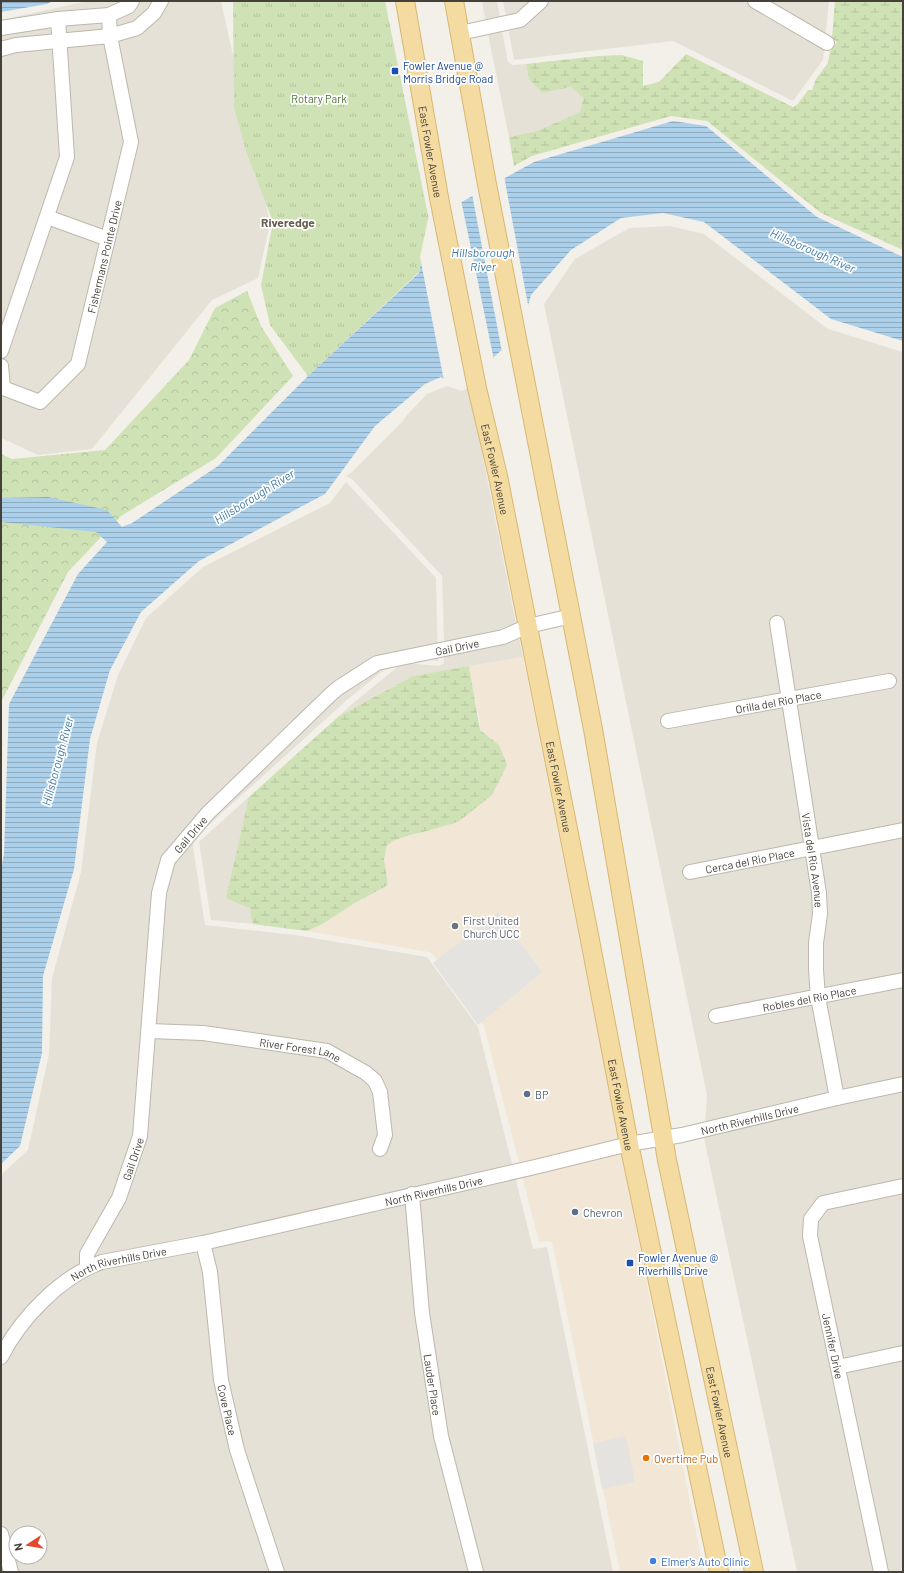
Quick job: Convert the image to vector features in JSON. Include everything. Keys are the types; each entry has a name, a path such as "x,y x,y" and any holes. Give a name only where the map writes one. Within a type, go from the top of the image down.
{"main road":[{"name":"East Fowler Avenue","path":"404,1 440,203 477,388 494,456 629,1144 719,1572"},
{"name":"East Fowler Avenue","path":"454,1 486,179 572,616 663,1137 754,1572"}],"street":[{"path":"1,28 58,19 109,15 129,6 132,1"},
{"path":"1,49 16,45 110,36 137,28 154,13 161,1"},
{"path":"460,33 520,20 541,1"},
{"path":"755,1 827,43"},
{"name":"Fishermans Pointe Drive","path":"1,366 3,388 40,402 78,364 131,142 110,36 109,15"},
{"path":"1,350 67,157 58,19"},
{"path":"47,217 108,239"},
{"name":"Gail Drive","path":"87,1268 87,1254 119,1198 140,1136 159,893 168,860 208,814 330,694 377,663 503,637 528,626 572,616"},
{"name":"Vista del Rio Avenue","path":"777,623 820,893 820,914 816,943 818,996 837,1098"},
{"name":"Orilla del Rio Place","path":"668,721 889,680"},
{"name":"Cerca del Rio Place","path":"690,872 903,830"},
{"name":"Robles del Rio Place","path":"716,1016 903,980"},
{"name":"River Forest Lane","path":"149,1031 203,1033 327,1050 366,1073 375,1081 380,1092 385,1135 380,1149"},
{"name":"North Riverhills Drive","path":"1,1358 9,1341 46,1297 87,1268 102,1262 203,1243 629,1144 663,1137 682,1135 903,1084"},
{"name":"Jennifer Drive","path":"881,1572 810,1236 811,1220 823,1203 903,1186"},
{"name":"Lauder Place","path":"412,1194 422,1313 441,1436 476,1572"},
{"name":"Cove Place","path":"203,1243 210,1272 221,1380 237,1450 277,1572"},
{"path":"838,1368 903,1353"},
{"path":"1,1534 12,1572"}],"shaded area":[{"path":"88,1 221,1 270,223 258,278 212,300 92,449 38,455 1,438 1,20"},
{"path":"482,1 497,1 500,17 485,20"},
{"path":"503,1 829,1 823,60 793,101 673,41 514,60"},
{"path":"502,31 508,62 512,65 526,64 529,79 542,93 571,87 583,97 580,112 537,131 509,137 488,34"},
{"path":"669,226 704,234 828,329 903,352 903,1572 797,1572 704,1138 707,1095 544,304 575,259 629,228"},
{"path":"447,386 462,391 469,387 516,624 501,630 444,642 442,576 352,479 346,476 351,473 403,421 427,394"},
{"path":"346,482 436,578 438,661 400,657 347,700 192,840 205,925 295,935 427,957 478,1027 533,1249 547,1247 613,1572 1,1572 1,1175 28,1150 49,1054 52,978 81,872 97,743 118,675 146,618 203,567 330,503"},
{"path":"519,637 523,657 413,676 339,716 249,797 250,912 253,924 211,920 199,842 352,704 400,665 407,663 439,666 444,663 444,656"},
{"path":"523,657 619,1139 519,1163 484,1026 433,954 429,952 307,931 321,925 355,903 388,885 384,859 387,845 395,840 410,835 458,822 499,745 480,730 480,722 469,666"},
{"path":"498,912 542,972 478,1025 433,963"},
{"path":"621,1152 704,1572 620,1572 553,1246 552,1242 539,1242 522,1176"},
{"path":"626,1436 635,1482 602,1489 593,1443"}],"green space":[{"name":"Rotary Park","path":"233,1 385,1 429,220 419,272 308,376 270,325 261,285 273,222 246,151 234,107"},
{"path":"835,1 903,1 903,250 821,213 707,121 671,116 532,156 514,166 509,137 537,131 580,112 583,98 571,87 542,93 529,79 526,64 598,56 622,55 643,61 643,86 659,82 686,54 793,107 797,105 808,90 812,90 816,79 828,63 830,51 837,42 832,38"},
{"path":"247,291 261,326 293,376 216,458 121,516 68,572 1,702 1,454 12,459 105,450 189,360 215,308"},
{"path":"469,666 480,730 499,745 507,765 492,795 458,822 410,835 395,840 387,845 384,859 388,885 355,903 321,925 307,931 253,924 250,912 251,909 226,898 249,797 339,716 413,676"}],"water":[{"path":"1,1 53,1 47,4 1,12"},
{"name":"Hillsborough River","path":"673,121 706,126 817,217 903,257 903,341 831,319 704,222 663,213 621,218 571,250 531,295 520,334 461,386 441,377 425,384 375,426 325,494 199,561 141,612 110,670 90,739 74,869 43,976 42,1053 20,1146 1,1164 1,870 4,854 9,704 78,574 107,542 96,532 1,522 1,498 48,497 107,510 122,527 132,523 218,466 308,376 419,273 429,220 534,162"}],"pier":[{"path":"504,176 529,310 522,336 502,352 472,194"},
{"path":"461,200 494,360 460,388 444,381 420,257 428,219"}],"place":[{"name":"Fowler Avenue @ Morris Bridge Road","path":"395,71"},
{"name":"First United Church UCC","path":"455,926"},
{"name":"BP","path":"527,1094"},
{"name":"Chevron","path":"575,1212"},
{"name":"Fowler Avenue @ Riverhills Drive","path":"630,1263"},
{"name":"Overtime Pub","path":"646,1458"},
{"name":"Elmer's Auto Clinic","path":"653,1561"}],"district":[{"name":"Riveredge","path":"288,222"}]}
